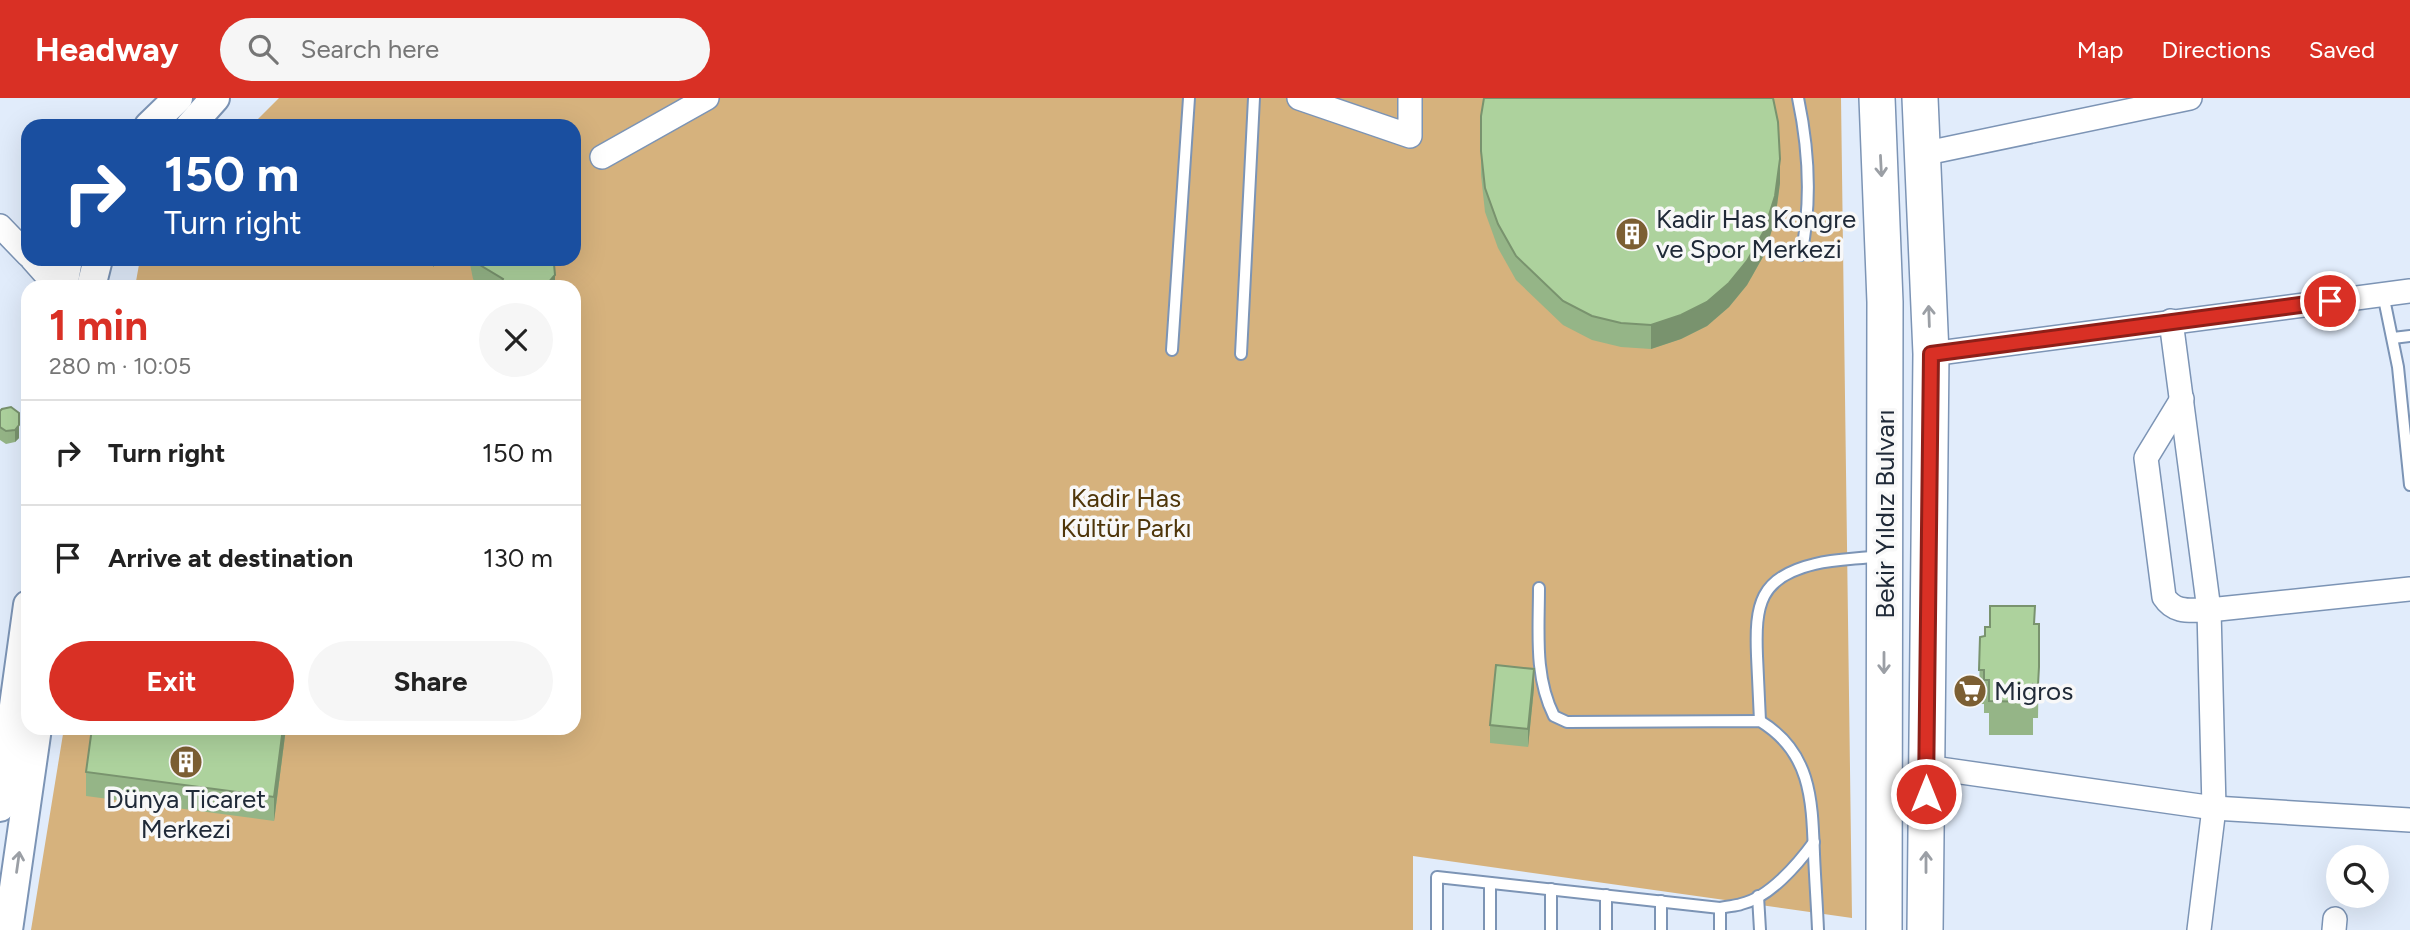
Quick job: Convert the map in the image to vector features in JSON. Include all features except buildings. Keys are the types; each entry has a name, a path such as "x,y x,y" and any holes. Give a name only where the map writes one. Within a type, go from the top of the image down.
{"main road":[{"name":"Bekir Yıldız Bulvarı","path":"1920,98 1931,354 1925,930"},
{"name":"Bekir Yıldız Bulvarı","path":"1874,104 1885,302 1884,930"}],"street":[{"path":"156,119 178,98"},
{"path":"196,119 215,98"},
{"path":"602,157 707,98"},
{"path":"1299,98 1409,136 1410,98"},
{"path":"1922,154 2190,98"},
{"path":"0,226 21,248"},
{"path":"38,266 52,280"},
{"path":"1931,354 2410,291"},
{"path":"2171,321 2208,610 2214,808 2199,930"},
{"path":"2182,399 2146,458 2164,597 2172,607 2208,610 2410,589"},
{"path":"0,807 21,656"},
{"path":"8,930 36,735"},
{"path":"1926,767 2214,808 2410,820"}],"lane":[{"path":"1172,350 1189,98"},
{"path":"1241,354 1254,98"},
{"path":"1798,98 1806,143 1809,191 1801,255"},
{"path":"2383,294 2402,400 2410,485"},
{"path":"2393,338 2410,336"},
{"path":"1760,721 1755,627 1760,604 1772,585 1789,573 1816,564 1885,556"},
{"path":"1539,588 1539,670 1544,697 1554,716 1567,722 1760,721 1782,737 1799,760 1809,790 1818,930"},
{"path":"1437,930 1437,877 1720,908 1740,905 1758,896 1789,873 1814,842"},
{"path":"1490,883 1490,930"},
{"path":"1551,889 1552,930"},
{"path":"1606,895 1606,930"},
{"path":"1758,896 1760,930"},
{"path":"1661,901 1661,930"},
{"path":"1720,908 1720,930"}],"green space":[{"name":"Kadir Has Kültür Parkı","path":"279,98 1841,98 1852,918 1413,856 1413,930 31,930 63,735 581,735 581,280 136,280 139,266 581,266 581,119 258,119"}],"place":[{"name":"Kadir Has Kongre ve Spor Merkezi","path":"1632,234"},
{"name":"Migros","path":"1970,691"},
{"name":"Dünya Ticaret Merkezi","path":"186,762"}],"route":[{"path":"1926,794 1931,354 2330,301"}]}
